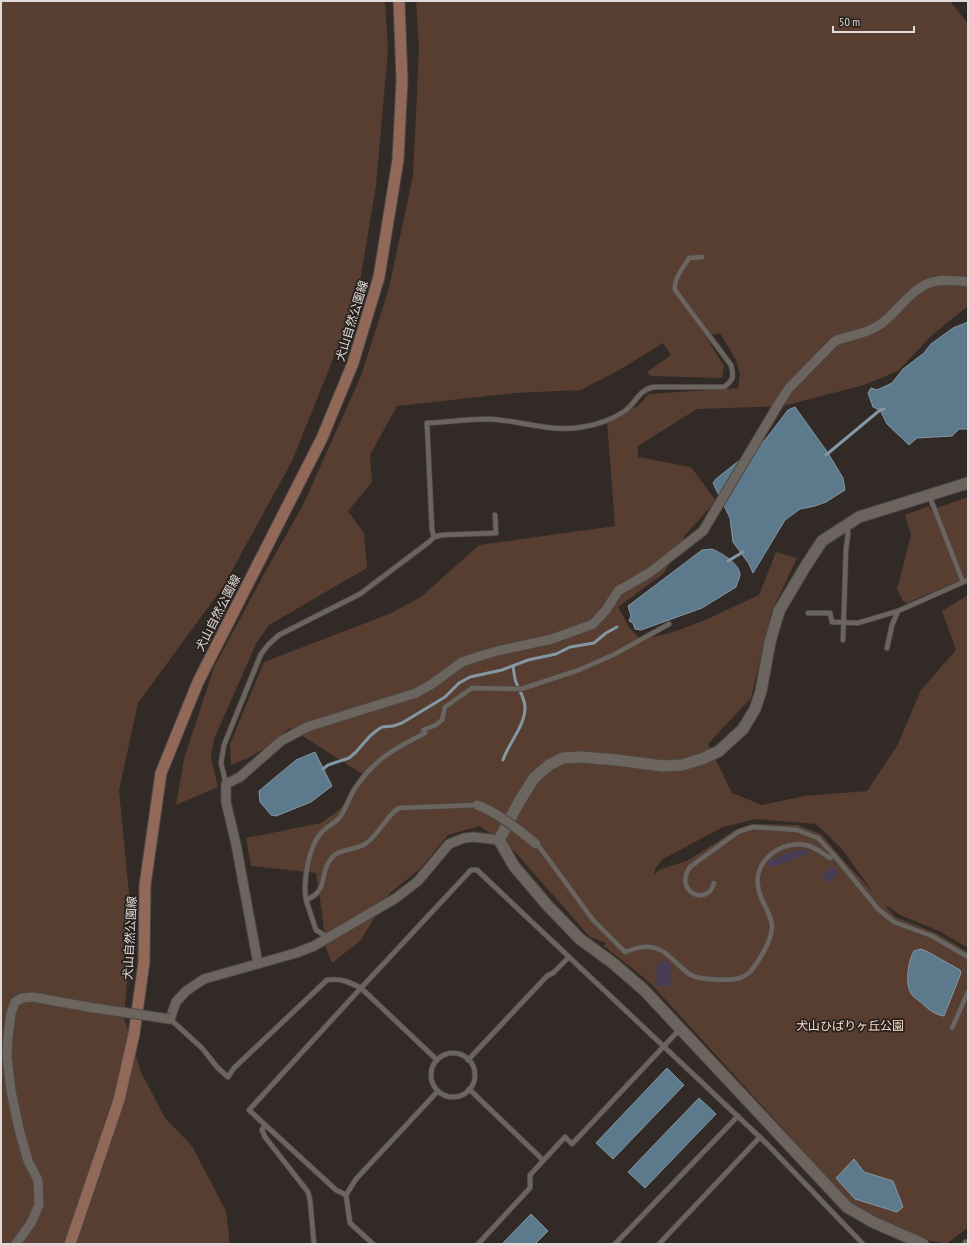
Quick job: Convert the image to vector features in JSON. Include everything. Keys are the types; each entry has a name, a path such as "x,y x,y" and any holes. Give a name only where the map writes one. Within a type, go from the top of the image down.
{"main road":[{"name":"犬山自然公園線","path":"70,1244 119,1100 134,1034 144,962 145,885 161,773 198,682 322,438 353,363 379,277 398,160 402,80 399,1"}],"street":[{"path":"258,964 236,844 226,802 226,784 240,777 281,741 307,726 416,693 432,684 462,662 497,651 552,639 593,624 606,610 618,591 649,573 703,531 781,400 790,388 835,341 877,327 887,320 920,286 928,283 950,280 968,282"},
{"path":"499,840 519,802 534,778 549,765 564,758 581,757 663,766 682,765 702,759 719,751 743,729 755,709 761,691 770,642 780,611 805,567 822,542 846,524 868,514 968,483"},
{"path":"476,805 486,808 525,834 536,844"},
{"path":"16,1244 31,1223 39,1205 38,1180 28,1160 21,1135 11,1091 7,1056 11,1013 16,1002 22,998 33,997 170,1019 176,1002 186,991 204,979 296,954 327,939 396,898 418,881 449,844 464,838 474,837 499,840"},
{"path":"499,840 514,866 548,906 580,939 614,964 644,990 847,1207 873,1222 923,1244"}],"lane":[{"path":"434,537 432,530 427,423 488,419 553,429 581,428 613,418 625,411 637,400 641,392 647,388 724,387 731,382 734,374 731,365 675,290 674,286 675,281 689,258 702,257"},
{"path":"808,613 830,613 832,622 858,623 898,611 965,581 929,495"},
{"path":"226,784 221,763 224,745 262,654 269,644 279,635 360,594 434,537 442,535 496,533 495,515"},
{"path":"843,640 846,549 848,534 846,524"},
{"path":"887,648 892,625 898,611"},
{"path":"327,939 316,930 306,900 307,872 312,847 322,832 340,817 354,790 371,768 382,757 425,733 423,730 436,725 442,720 445,707 472,688 521,689 579,670 614,654 669,624"},
{"path":"306,900 318,892 322,887 327,865 330,859 349,848 362,846 370,840 393,812 399,808 476,805"},
{"path":"714,883 713,888 706,894 698,895 690,892 686,884 685,876 690,867 738,832 753,827 797,830 818,838 834,855 878,909 894,922 932,936 968,957"},
{"path":"536,844 594,920 626,952 646,946 657,948 693,976 729,980 744,977 768,944 772,926 757,884 761,868 769,856 778,849 789,844 798,844 815,848 830,858 834,855"},
{"path":"346,1195 336,1190 249,1110 471,870 477,870 760,1137 863,1244"},
{"path":"468,1060 547,976 553,973 569,957"},
{"path":"170,1019 202,1048 217,1067 228,1077 234,1068 327,980 338,979 347,981 361,988 437,1060"},
{"path":"952,1028 968,992"},
{"path":"478,1244 530,1188 530,1175 543,1160 565,1137 572,1144 680,1029"},
{"path":"451,1053 458,1054 468,1060 473,1067 474,1073 474,1080 469,1089 462,1095 455,1097 448,1096 438,1091 432,1083 431,1077 431,1071 437,1060 444,1055 451,1053"},
{"path":"469,1089 543,1160"},
{"path":"372,1244 350,1223 346,1195 356,1179 438,1091"},
{"path":"615,1244 738,1116"},
{"path":"265,1125 262,1130 265,1137 308,1192 314,1244"},
{"path":"659,1244 760,1137"},
{"path":"362,1244 367,1239"}],"green space":[{"path":"1,1 385,1 388,50 376,186 357,300 292,461 223,587 138,703 119,790 132,924 124,1018 141,1072 165,1118 192,1146 226,1211 230,1244 1,1244"},
{"name":"犬山ひばりヶ丘公園","path":"416,1 950,1 968,24 968,306 932,335 898,371 864,385 783,406 697,409 638,446 638,457 691,467 716,501 686,534 664,573 618,607 629,627 639,638 653,637 668,633 700,622 759,595 776,552 797,558 771,613 751,698 708,744 732,793 762,805 804,796 867,791 897,746 921,690 956,650 942,611 968,595 968,948 939,931 900,915 884,904 895,917 936,933 968,952 968,1228 946,1244 931,1241 878,1218 848,1200 653,986 604,946 606,943 590,937 515,852 480,826 448,835 420,869 390,893 360,941 332,963 326,948 316,873 251,866 246,838 321,823 340,809 367,777 290,728 255,754 231,765 230,744 264,662 389,614 421,597 479,545 615,526 607,421 638,406 649,394 738,388 740,374 736,360 720,333 706,337 724,366 722,378 650,376 647,372 671,355 663,343 621,369 581,390 514,393 397,406 370,455 372,482 348,511 364,533 367,568 269,625 256,644 214,739 211,758 218,787 176,805 184,759 214,667 303,505 361,376 389,288 413,176 419,49","holes":["756,819 816,824 842,849 873,892 821,834 798,825 752,824 737,829 689,860 659,870 654,875 655,869 663,859 723,827"]},
{"path":"968,497 968,577 907,603 903,601 897,589 911,535 905,515 929,506 931,510"}],"water":[{"path":"968,322 968,429 959,429 952,436 917,438 909,445 887,424 880,410 873,407 868,393 871,388 877,390 892,383 903,369 924,353 931,344 953,328"},
{"path":"795,407 828,453 843,478 845,490 826,502 800,509 785,520 753,573 749,564 733,542 730,518 713,483 765,440 788,410"},
{"path":"712,549 724,555 733,562 739,570 740,577 736,587 702,608 641,630 635,629 633,623 629,621 631,616 628,606 702,550"},
{"path":"315,752 332,786 311,802 276,816 271,815 260,802 259,791 296,760"},
{"path":"921,949 960,970 961,973 944,1016 938,1015 930,1010 910,992 908,974 910,961 914,951"},
{"path":"667,1068 684,1085 613,1159 596,1143"},
{"path":"699,1098 716,1114 645,1188 628,1172"},
{"path":"854,1159 864,1172 893,1181 903,1207 897,1212 855,1199 836,1178"},
{"path":"531,1214 548,1231 535,1244 502,1244"}],"building":[{"path":"807,849 810,853 770,868 768,863 769,861 788,853"},
{"path":"833,866 839,874 827,883 821,875"},
{"path":"665,959 671,966 670,987 656,986 657,974 654,969"}],"waterway":[{"path":"826,455 880,410 884,409"},
{"path":"728,561 743,552"},
{"path":"323,769 328,765 349,758 376,731 382,727 402,723 445,697 459,683 470,677 502,670 528,660 556,654 570,647 594,643 606,633 617,627"},
{"path":"503,760 522,721 525,708 523,697 515,680 513,666"}]}
